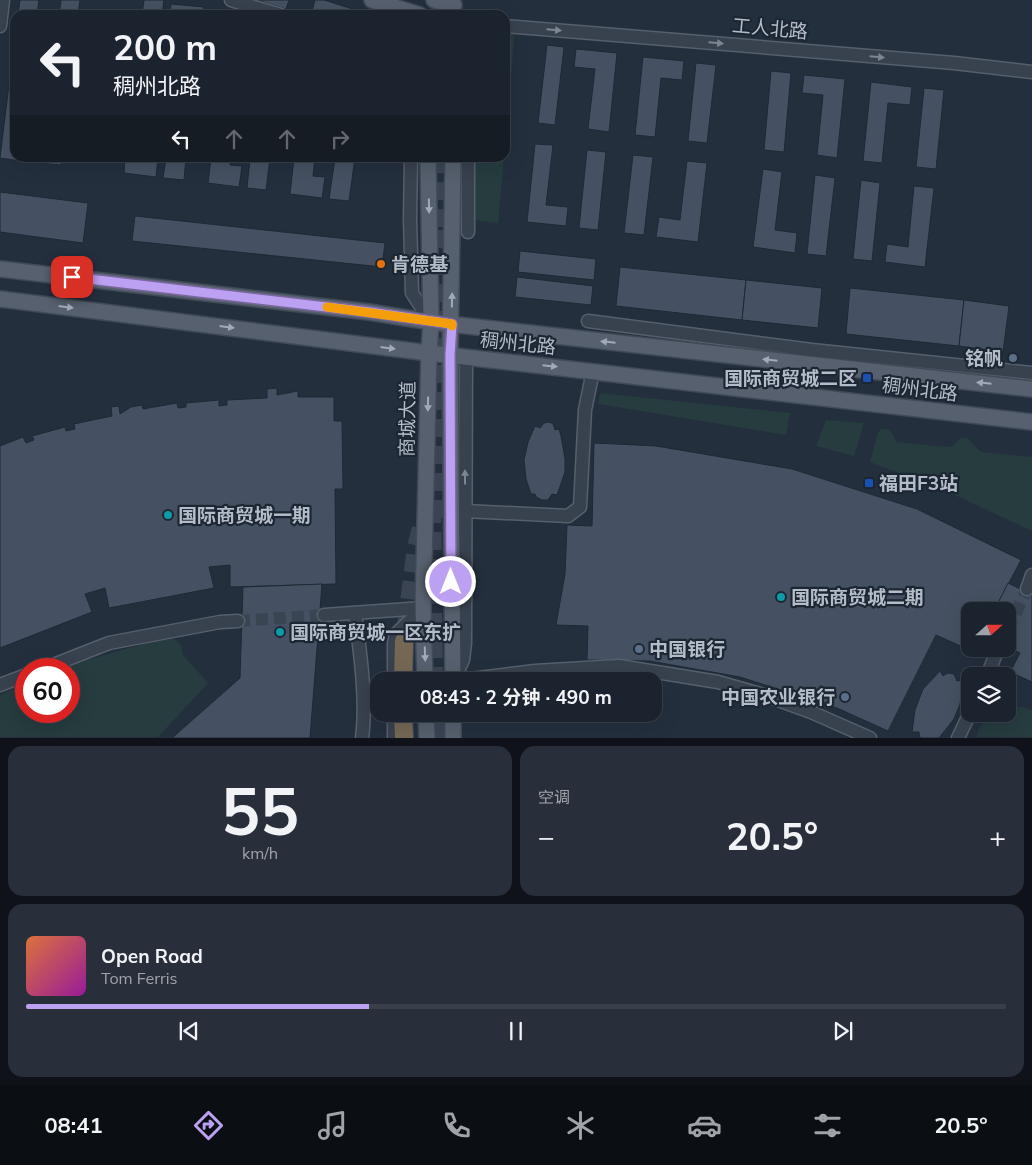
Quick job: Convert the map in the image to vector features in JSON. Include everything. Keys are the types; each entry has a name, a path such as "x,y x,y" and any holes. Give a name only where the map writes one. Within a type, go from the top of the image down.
{"highway":[{"path":"403,672 404,641"},
{"path":"404,722 404,738"}],"main road":[{"path":"372,0 404,10"},
{"path":"434,0 454,7"},
{"name":"商城大道","path":"425,672 423,608 431,322 428,162"},
{"path":"453,162 452,324 450,355 453,672"},
{"name":"稠州北路","path":"0,268 359,311 431,322 1032,389"},
{"name":"稠州北路","path":"0,299 429,353 1032,422"},
{"path":"426,722 427,738"},
{"path":"453,722 453,738"}],"street":[{"path":"0,26 3,0"},
{"path":"231,0 264,10"},
{"name":"工人北路","path":"510,26 954,63 1032,72"},
{"path":"411,162 412,294 431,322"},
{"path":"468,162 468,232"},
{"path":"588,321 812,350 1032,373"},
{"path":"457,672 463,660 465,643 466,357"},
{"path":"465,512 568,516 580,507 585,410 593,371"},
{"path":"1027,589 1032,575"},
{"path":"324,615 423,608"},
{"path":"394,672 396,634 423,608"},
{"path":"355,613 361,658 364,726 362,738"},
{"path":"71,658 109,643 238,620"},
{"path":"527,672 619,666 656,672"},
{"path":"662,673 718,682 767,696 811,712 870,738"},
{"path":"0,685 15,679"},
{"path":"394,722 394,738"},
{"path":"958,738 966,722"}],"green space":[{"path":"510,30 515,30 510,86"},
{"path":"471,162 504,162 498,223 479,221 473,218"},
{"path":"600,393 790,413 786,435 598,404"},
{"path":"826,420 864,423 854,456 816,446"},
{"path":"882,429 888,429 893,434 896,442 946,447 953,446 961,438 967,438 981,452 1032,457 1032,531 955,495 870,462 878,432"},
{"path":"161,639 174,639 181,645 183,655 208,683 158,737 0,737 0,695 15,688 15,723 80,723 80,663"},
{"path":"1016,706 1032,710 1032,737 976,737 979,728 985,722 1016,722"}],"building":[{"path":"20,0 39,0 38,10 19,10"},
{"path":"61,0 80,0 79,10 60,10"},
{"path":"144,0 164,0 163,10 143,10"},
{"path":"257,0 289,0 286,9"},
{"path":"315,0 324,0 356,10 312,10"},
{"path":"171,4 204,7 204,10 170,10"},
{"path":"547,45 564,47 555,125 538,123"},
{"path":"576,49 617,53 609,132 588,129 595,69 574,67"},
{"path":"643,57 684,61 682,80 661,78 655,137 635,135"},
{"path":"696,63 716,65 707,143 688,141"},
{"path":"771,71 791,73 784,152 764,150"},
{"path":"804,75 845,79 837,158 817,155 823,95 802,93"},
{"path":"871,82 912,87 910,105 888,103 882,163 863,161"},
{"path":"9,84 10,160 0,158"},
{"path":"924,88 944,90 936,169 916,167"},
{"path":"535,144 553,145 546,205 568,207 566,226 527,222"},
{"path":"587,150 606,152 598,230 579,228"},
{"path":"633,155 653,157 644,235 624,233"},
{"path":"687,161 707,163 698,242 656,237 659,217 680,220"},
{"path":"28,162 61,162 61,165"},
{"path":"125,162 158,162 156,177 124,173"},
{"path":"165,162 186,162 184,180 163,178"},
{"path":"211,162 230,162 230,165 242,166 239,187 208,183"},
{"path":"250,162 270,162 266,190 247,188"},
{"path":"294,162 315,162 313,176 325,177 322,198 290,194"},
{"path":"334,162 354,162 349,201 329,199"},
{"path":"763,169 782,172 775,230 797,233 795,253 753,247"},
{"path":"815,175 835,178 826,256 807,254"},
{"path":"861,180 880,183 872,261 853,259"},
{"path":"914,186 934,188 925,267 885,262 887,244 908,247"},
{"path":"0,192 88,203 83,243 0,232"},
{"path":"135,216 385,243 382,267 132,241"},
{"path":"520,251 596,259 594,280 518,272"},
{"path":"620,267 746,280 742,320 616,306"},
{"path":"517,277 593,286 591,305 515,297"},
{"path":"746,280 822,288 818,328 742,320"},
{"path":"850,288 964,300 959,346 846,334"},
{"path":"964,300 1009,306 1003,352 959,346"},
{"name":"国际商贸城一期","path":"277,388 277,395 298,391 298,397 334,397 334,421 342,421 343,489 335,489 336,584 230,587 230,565 209,567 214,588 109,608 105,588 85,594 92,612 0,648 0,446 23,437 26,443 34,440 32,436 65,427 66,431 75,429 74,424 112,416 111,407 119,406 120,414 131,407 142,405 143,409 177,403 178,408 186,407 186,403 219,400 219,406 227,405 227,400 267,398 267,389"},
{"path":"549,422 553,424 555,430 559,429 565,459 565,472 557,495 552,494 548,500 542,500 536,497 535,494 531,494 526,479 524,460 528,442 535,426 540,428 544,423"},
{"name":"国际商贸城二期","path":"594,443 656,446 792,469 917,509 1021,560 999,602 961,602 961,646 936,635 888,731 837,708 740,677 650,661 587,660 588,626 556,625 565,574 567,525 592,526"},
{"path":"1008,583 1032,595 1032,682 1016,675 1016,667 1013,667 1020,653 1016,651 1016,602 998,602"},
{"name":"国际商贸城一区东扩","path":"322,584 310,738 172,738 240,678 243,587"},
{"path":"940,671 943,676 948,673 954,674 957,681 961,680 960,704 954,719 939,738 920,738 919,732 912,732 915,710 923,689"}],"tunnel":[{"path":"440,10 441,0"},
{"path":"436,227 437,162"},
{"path":"440,518 442,214"},
{"path":"432,505 434,672"},
{"path":"406,626 416,547 423,521"},
{"path":"1016,613 1027,589"},
{"path":"238,621 324,615"},
{"path":"440,738 441,722"}],"slow traffic":[{"path":"327,307 452,324 452,326"}],"place":[{"name":"肯德基","path":"381,264"},
{"name":"铭帆","path":"1013,358"},
{"name":"国际商贸城二区","path":"867,378"},
{"name":"福田F3站","path":"869,483"},
{"name":"国际商贸城一期","path":"168,515"},
{"name":"国际商贸城二期","path":"781,597"},
{"name":"国际商贸城一区东扩","path":"280,632"},
{"name":"中国银行","path":"639,649"},
{"name":"中国农业银行","path":"845,697"}],"route":[{"path":"72,277 369,312 452,324 450,355 451,582"}]}
